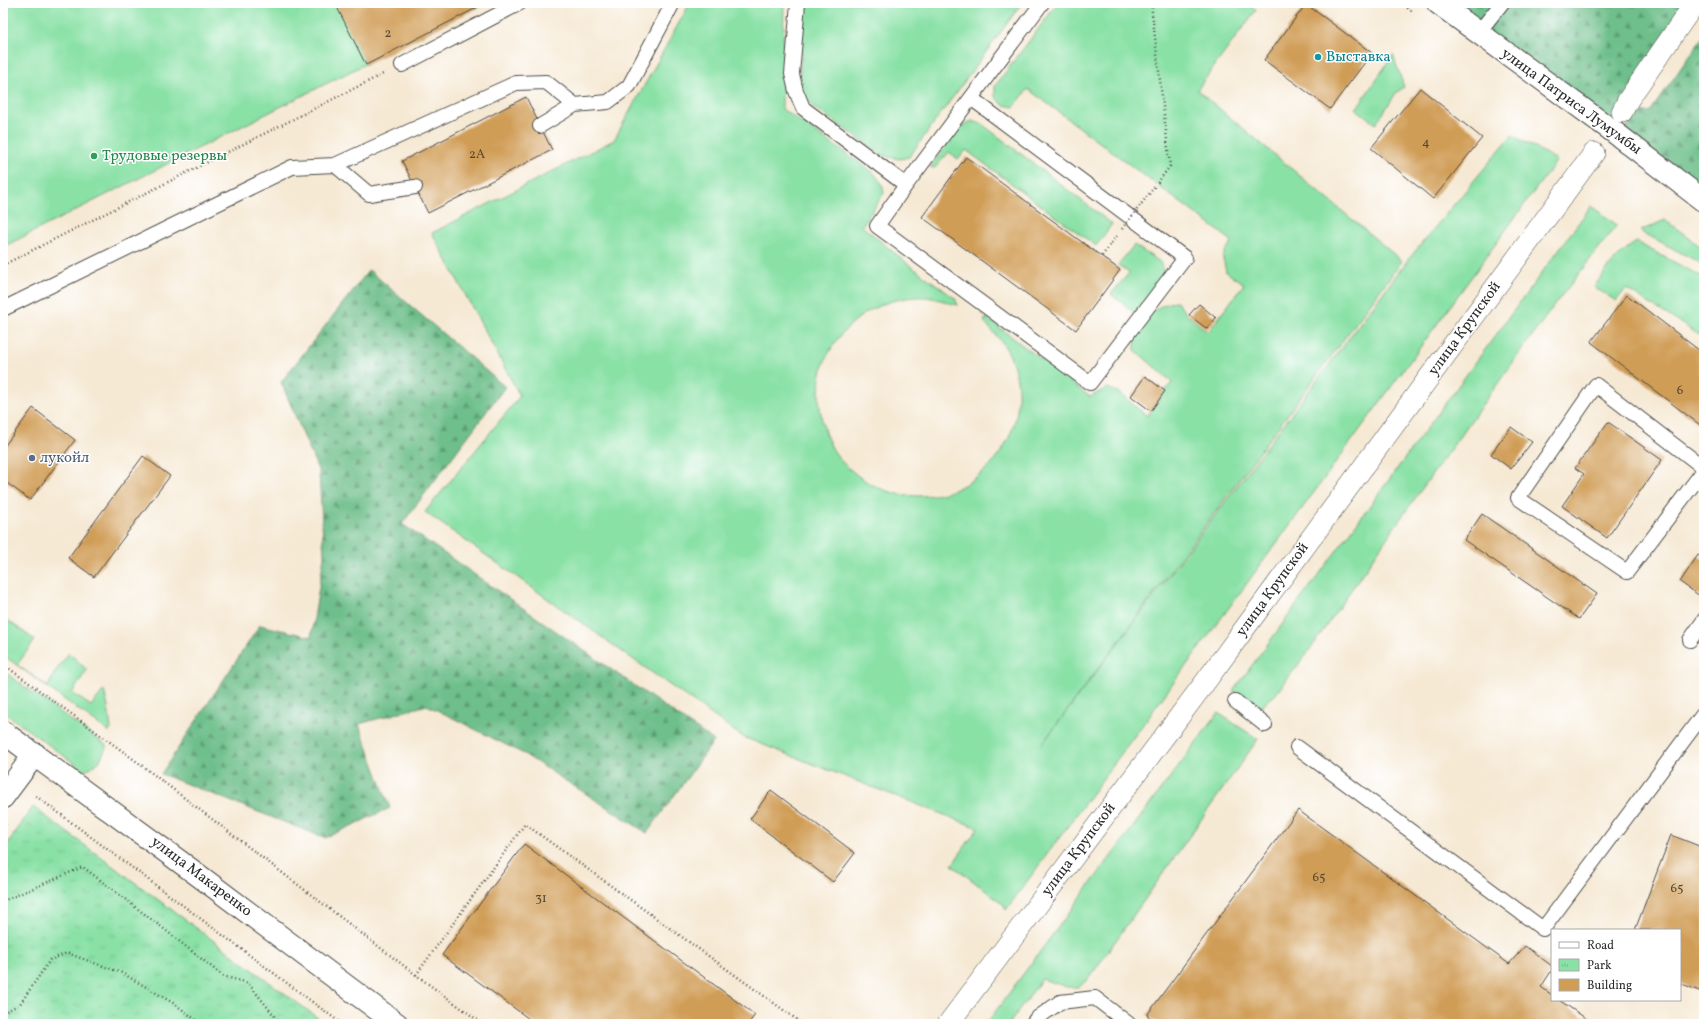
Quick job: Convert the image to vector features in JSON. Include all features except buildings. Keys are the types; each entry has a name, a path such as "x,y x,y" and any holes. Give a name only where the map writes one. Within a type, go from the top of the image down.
{"main road":[{"name":"улица Патриса Лумумбы","path":"1438,3 1610,129 1704,201"},
{"name":"улица Макаренко","path":"3,732 397,1024"},
{"path":"3,797 34,754"}],"street":[{"path":"1622,112 1628,100 1695,3"},
{"name":"улица Крупской","path":"948,1024 1206,681 1594,153"}],"lane":[{"path":"402,65 520,3"},
{"path":"540,126 575,105 608,102 629,86 673,3"},
{"path":"798,3 792,74 796,91 804,108 906,185"},
{"path":"971,98 1185,258 1090,384 877,226 906,185 971,98 1042,3"},
{"path":"1478,33 1502,3"},
{"path":"3,309 292,167 335,165 516,83 546,82 575,105"},
{"path":"335,165 369,194 415,187"},
{"path":"1596,385 1704,469 1627,572 1518,498 1596,385"},
{"path":"1690,640 1704,620"},
{"path":"1235,701 1265,725"},
{"path":"1297,747 1543,929 1704,713"},
{"path":"1032,1024 1036,1019 1060,1002 1095,998 1129,1024"}],"path":[{"path":"1102,256 1170,166 1151,3"},
{"path":"3,265 402,65"},
{"path":"3,664 136,761 416,975 483,1024"},
{"path":"30,791 342,1024"},
{"path":"416,975 525,824 803,1024"},
{"path":"3,901 83,867 222,976 248,983 281,1024"},
{"path":"3,1013 20,1004 50,960 66,953 122,973 175,1004 201,1024"}],"green space":[{"name":"Трудовые резервы","path":"3,3 486,3 3,247"},
{"path":"690,3 784,3 782,109 874,173 882,184 884,193 862,226 908,264 955,298 958,305 926,297 893,301 878,306 864,314 841,335 831,348 824,363 819,388 819,402 823,426 829,443 840,460 852,471 870,484 884,490 899,494 924,496 940,494 956,489 972,480 987,468 999,454 1008,439 1015,422 1018,404 1018,386 1014,368 1007,350 986,324 984,320 987,318 1090,397 1107,388 1118,392 1147,416 1172,382 1135,350 1137,333 1146,317 1153,311 1168,303 1177,302 1187,315 1208,332 1244,284 1226,272 1224,255 1232,241 1028,89 1014,107 1003,105 995,97 995,86 1058,3 1246,3 1256,10 1197,90 1402,261 1042,744 1407,261 1512,135 1557,160 1006,910 1002,903 952,865 978,828 743,737 425,512 520,396 432,233 614,140"},
{"path":"804,3 1022,3 909,157 900,159 884,156 813,107 801,89 800,71"},
{"path":"1438,3 1700,3 1610,129"},
{"path":"1704,35 1704,201 1621,137 1636,113 1650,112"},
{"path":"1393,55 1404,87 1396,93 1376,124 1356,109"},
{"path":"972,121 982,124 1112,224 1096,246 966,150 958,159 949,152 935,168 930,167 961,126"},
{"path":"1591,206 1617,225 1555,304 1398,522 1309,651 1274,696 1257,708 1233,691"},
{"path":"1665,220 1704,249 1704,265 1640,231"},
{"path":"1636,242 1704,278 1704,338 1626,289 1616,301 1594,287 1618,257"},
{"path":"1134,245 1160,262 1164,273 1158,286 1136,314 1111,294 1129,273 1118,265"},
{"path":"369,270 505,387 402,524 714,741 647,833 524,754 427,705 359,724 390,808 325,838 161,774 260,625 311,637 324,556 319,472 281,382"},
{"path":"3,617 35,640 17,665 48,687 55,672 69,653 87,670 72,693 91,706 104,690 111,729 109,732 3,655"},
{"path":"3,671 107,746 99,762 85,771 3,712"},
{"path":"1218,713 1258,739 1090,977 1079,987 1067,987 1042,979 1009,1024 986,1024"},
{"path":"33,807 326,1024 3,1024 3,850"}],"place":[{"name":"Выставка","path":"1318,57"},
{"name":"Трудовые резервы","path":"94,156"},
{"name":"лукойл","path":"32,458"}]}
